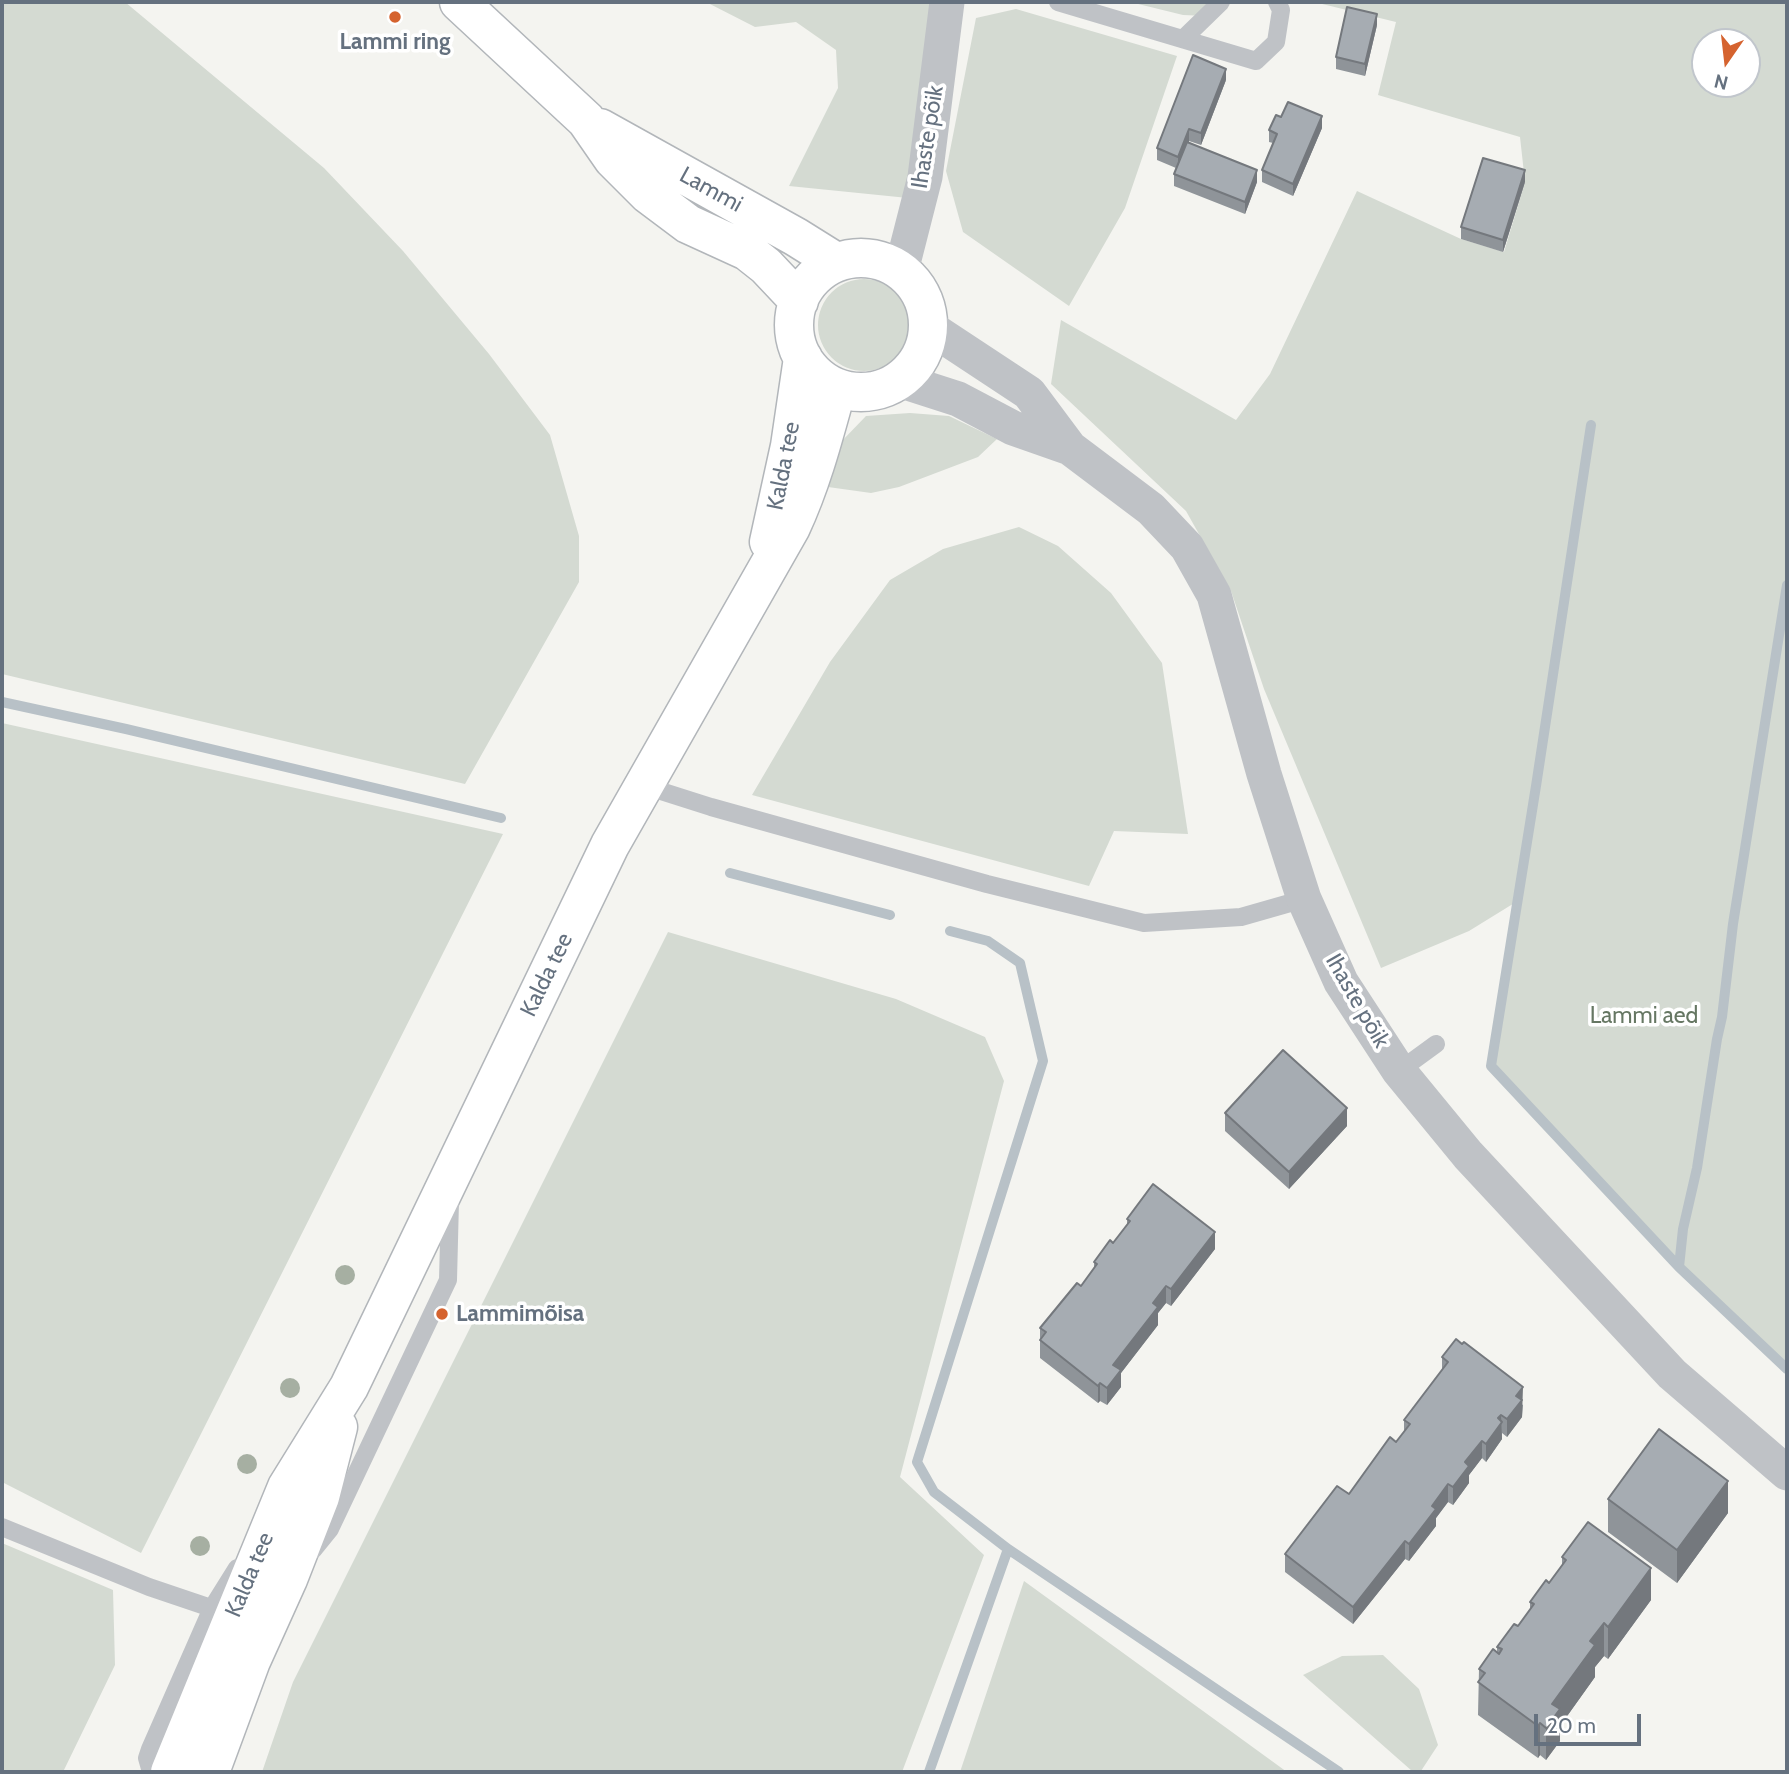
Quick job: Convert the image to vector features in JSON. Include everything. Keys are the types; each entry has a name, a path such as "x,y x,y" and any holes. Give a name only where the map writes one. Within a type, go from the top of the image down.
{"street":[{"name":"Lammi","path":"459,2 586,120 613,159 648,194 688,224 747,251 766,266 799,301"},
{"name":"Ihaste põik","path":"901,271 925,177 948,2"},
{"name":"Lammi","path":"586,120 836,262"},
{"path":"858,258 881,260 901,271 917,287 926,306 929,327 925,348 916,365 899,380 880,389 860,392 837,388 817,376 803,358 795,337 795,314 802,292 816,274 836,262 858,258"},
{"name":"Ihaste põik","path":"929,327 1029,393 1070,448 1151,509 1187,547 1214,595 1264,774 1304,899 1341,982 1399,1072 1468,1155 1672,1374 1787,1473"},
{"name":"Kalda tee","path":"763,573 790,446 803,358"},
{"name":"Ihaste põik","path":"899,380 958,399 1013,428 1070,448"},
{"name":"Kalda tee","path":"170,1772 237,1617 287,1487 349,1387 610,845 791,527 804,499 837,388"},
{"name":"Kalda tee","path":"237,1617 288,1579 320,1497 349,1387"},
{"name":"Kalda tee","path":"210,1772 251,1661 237,1617"}],"lane":[{"path":"1058,2 1256,61 1276,42 1281,10 1277,2"},
{"path":"1183,39 1221,2"},
{"path":"645,786 987,884 1144,923 1241,917 1304,899"},
{"path":"1399,1072 1436,1044"},
{"path":"288,1579 330,1529 448,1280 450,1175"},
{"path":"2,1527 149,1587 237,1617 147,1758 151,1772"}],"green space":[{"path":"2,2 125,2 324,168 403,251 489,354 550,435 579,536 579,582 465,784 2,674"},
{"path":"706,2 947,2 918,199 789,186 838,88 836,50 796,22 755,27"},
{"path":"1130,2 1221,2 1207,16 1183,15"},
{"name":"Lammi aed","path":"1314,2 1787,2 1787,1369 1679,1267 1491,1066 1516,902 1469,931 1381,968 1264,689 1231,591 1186,511 1051,384 1061,320 1236,420 1270,374 1357,191 1461,239 1504,252 1525,182 1520,137 1378,95 1396,22"},
{"path":"1016,9 1177,56 1125,208 1069,306 963,232 946,171 976,18"},
{"path":"864,279 882,283 896,293 906,307 910,325 906,343 896,357 882,367 864,371 846,367 832,357 822,343 818,325 822,307 832,293 846,283"},
{"path":"910,413 949,416 997,439 978,457 899,487 871,493 828,487 839,444 866,416"},
{"path":"1019,527 1058,546 1111,593 1162,663 1188,834 1114,831 1089,886 752,795 830,662 890,580 943,549"},
{"path":"2,723 503,834 141,1553 2,1482"},
{"path":"668,932 896,999 985,1037 1004,1081 900,1477 984,1555 902,1772 262,1772 293,1682"},
{"path":"2,1543 113,1590 115,1665 63,1772 2,1772"},
{"path":"1024,1581 1287,1772 960,1772"},
{"path":"1383,1655 1419,1689 1438,1745 1421,1771 1412,1771 1303,1675 1342,1656"}],"building":[{"path":"1347,7 1377,14 1365,64 1336,57"},
{"path":"1193,55 1226,69 1201,133 1189,129 1178,157 1157,148"},
{"path":"1288,102 1322,116 1293,184 1262,170 1277,134 1269,130 1276,115 1281,117"},
{"path":"1187,142 1257,170 1245,202 1174,174"},
{"path":"1483,158 1525,170 1503,240 1461,227"},
{"path":"1283,1050 1347,1108 1289,1172 1225,1113"},
{"path":"1153,1184 1215,1232 1171,1289 1166,1286 1153,1303 1158,1307 1113,1365 1121,1370 1107,1388 1100,1383 1098,1386 1040,1340 1046,1332 1040,1328 1077,1283 1081,1286 1097,1264 1094,1262 1110,1240 1113,1243 1130,1221 1127,1219"},
{"path":"1456,1339 1462,1344 1464,1342 1523,1387 1516,1396 1522,1400 1507,1419 1501,1415 1498,1418 1502,1422 1486,1444 1482,1441 1465,1462 1469,1466 1453,1487 1448,1484 1432,1506 1436,1509 1409,1544 1405,1541 1353,1607 1285,1554 1337,1486 1349,1494 1390,1437 1396,1442 1410,1424 1404,1420 1448,1362 1442,1357"},
{"path":"1659,1429 1728,1481 1677,1550 1608,1499"},
{"path":"1588,1522 1651,1568 1608,1627 1604,1623 1590,1641 1595,1645 1552,1704 1560,1709 1546,1728 1540,1723 1538,1726 1478,1682 1485,1673 1479,1669 1493,1649 1499,1654 1502,1649 1497,1647 1514,1624 1518,1626 1534,1604 1530,1602 1546,1580 1549,1583 1566,1560 1562,1557"}],"waterway":[{"path":"1591,425 1491,1066 1679,1267 1787,1369"},
{"path":"1679,1267 1683,1229 1697,1168 1722,1017 1733,924 1787,585"},
{"path":"2,702 501,818"},
{"path":"730,873 890,915"},
{"path":"929,1772 1008,1549 934,1492 917,1462 1043,1061 1020,963 988,941 950,931"},
{"path":"1008,1549 1339,1772"}],"place":[{"name":"Lammi ring","path":"395,17"},
{"name":"Lammimõisa","path":"442,1314"}]}
